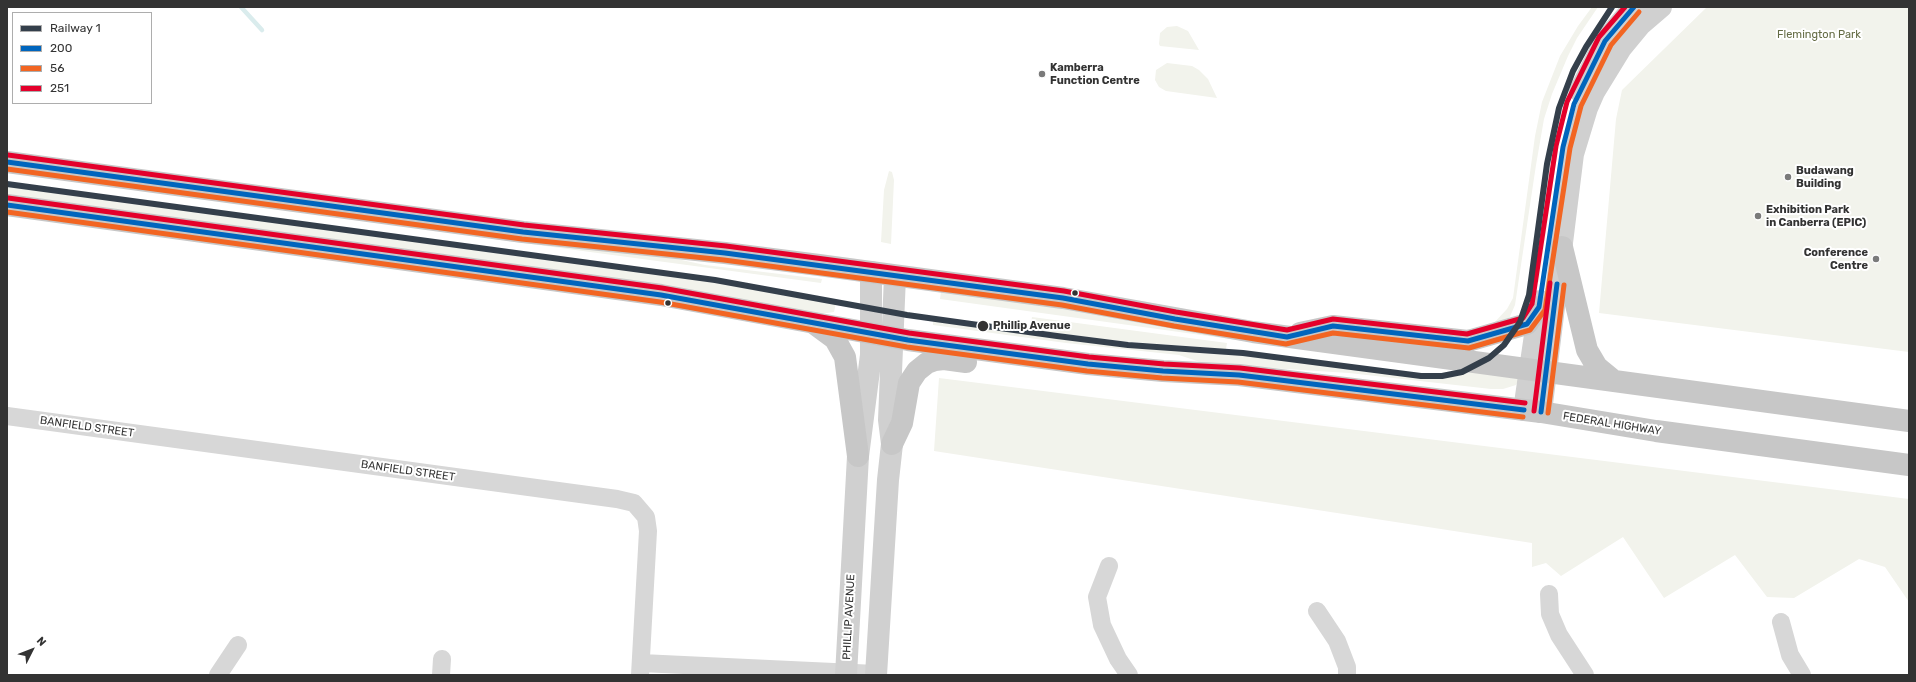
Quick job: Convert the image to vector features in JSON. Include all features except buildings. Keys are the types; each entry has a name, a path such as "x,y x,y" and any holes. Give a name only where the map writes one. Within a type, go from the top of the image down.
{"highway":[{"path":"7,162 523,232 725,253 1063,298 1175,319 1287,336 1538,369 1614,381 1909,421"},
{"name":"FEDERAL HIGHWAY","path":"7,205 661,295 814,324 871,332 892,338 1088,364 1239,375 1533,411 1656,430 1909,465"},
{"path":"1562,247 1587,350 1597,367 1614,381"},
{"path":"1287,336 1333,326 1468,341 1528,324 1539,307"},
{"path":"814,324 835,339 845,357 858,456"},
{"path":"892,444 902,423 905,397 911,378 920,368 931,361 949,359 1055,374 1074,371 1088,364"}],"main road":[{"path":"1538,369 1539,307 1563,147 1574,104 1605,41 1634,7"},
{"path":"1533,411 1538,369 1562,247 1573,154 1587,108 1594,92 1621,48 1640,25 1661,7"},
{"name":"PHILLIP AVENUE","path":"846,674 858,456 871,355 871,272"},
{"path":"876,674 888,480 892,444 889,420 895,276"}],"street":[{"name":"BANFIELD STREET","path":"7,416 609,498 634,503 646,517 648,531 640,669"},
{"path":"1109,566 1097,597 1102,625 1118,659 1129,675"},
{"path":"1549,594 1550,614 1559,635 1585,675"},
{"path":"1317,611 1338,641 1347,675"},
{"path":"1781,622 1790,656 1802,675"},
{"path":"218,675 238,645"},
{"path":"640,669 876,674"}],"green space":[{"path":"1592,7 1598,7 1577,38 1568,56 1552,94 1544,119 1515,305 1508,321 1492,325 1507,309 1513,298 1535,136 1542,102 1560,56 1578,26"},
{"name":"Exhibition Park in Canberra (EPIC)","path":"1707,7 1909,7 1909,352 1599,313 1616,119 1622,90"},
{"path":"1177,26 1188,31 1199,50 1160,46 1160,33 1167,27"},
{"path":"1167,63 1192,66 1199,70 1208,79 1217,98 1166,91 1159,87 1155,80 1156,70"},
{"path":"1571,84 1574,85 1566,107 1560,134 1539,282 1533,282 1552,148 1559,118"},
{"path":"889,171 892,172 894,180 891,244 881,242 884,190"},
{"path":"7,186 743,286 836,303 834,312 820,314 644,282 7,194"},
{"path":"486,238 649,253 705,265 822,279 821,283"},
{"path":"950,291 1411,364 940,299 941,292"},
{"path":"1032,317 1227,343 1226,349 1119,341 1057,333 1030,329"},
{"path":"933,321 1103,344 1254,356 1426,379 1452,377 1470,372 1521,376 1516,385 1503,389 1491,389 1349,373 1206,364 1179,355 1066,343 933,325"},
{"path":"939,378 1909,499 1909,602 1885,567 1859,559 1794,598 1767,597 1735,555 1664,598 1623,537 1561,576 1546,563 1532,567 1532,543 934,451"}],"waterway":[{"path":"241,7 262,30"}],"rail line":[{"name":"1","path":"7,184 715,280 907,315 1057,336 1128,345 1243,353 1421,376 1442,376 1462,372 1489,358 1504,345 1520,322 1529,295 1547,164 1559,108 1573,71 1586,47 1612,7"}],"transit line":[{"name":"251","path":"8,155 524,225 726,246 1064,291 1176,312 1287,330 1333,319 1467,334 1523,318 1532,304 1556,146 1567,102 1599,37 1625,7"},
{"name":"200","path":"7,162 523,232 725,253 1063,298 1175,319 1287,337 1333,326 1468,341 1527,324 1539,307 1563,147 1574,104 1605,41 1634,7"},
{"name":"56","path":"7,169 522,239 724,260 1062,305 1174,326 1286,344 1333,333 1469,348 1530,330 1545,310 1570,148 1581,106 1611,45 1639,12"},
{"name":"251","path":"8,198 662,288 909,333 1089,357 1164,364 1240,368 1525,403"},
{"name":"200","path":"7,205 661,295 908,340 1088,364 1163,371 1239,375 1524,410"},
{"name":"56","path":"7,212 660,302 907,347 1087,371 1162,378 1238,382 1523,417"},
{"name":"251","path":"1534,411 1550,283"},
{"name":"200","path":"1541,412 1557,284"},
{"name":"56","path":"1548,413 1564,285"}],"place":[{"name":"Kamberra Function Centre","path":"1042,74"},
{"name":"Budawang Building","path":"1788,177"},
{"name":"Exhibition Park in Canberra (EPIC)","path":"1758,216"},
{"name":"Conference Centre","path":"1876,259"},
{"name":"Phillip Avenue","path":"983,326"}],"park label":[{"name":"Flemington Park","path":"1819,35"}]}
